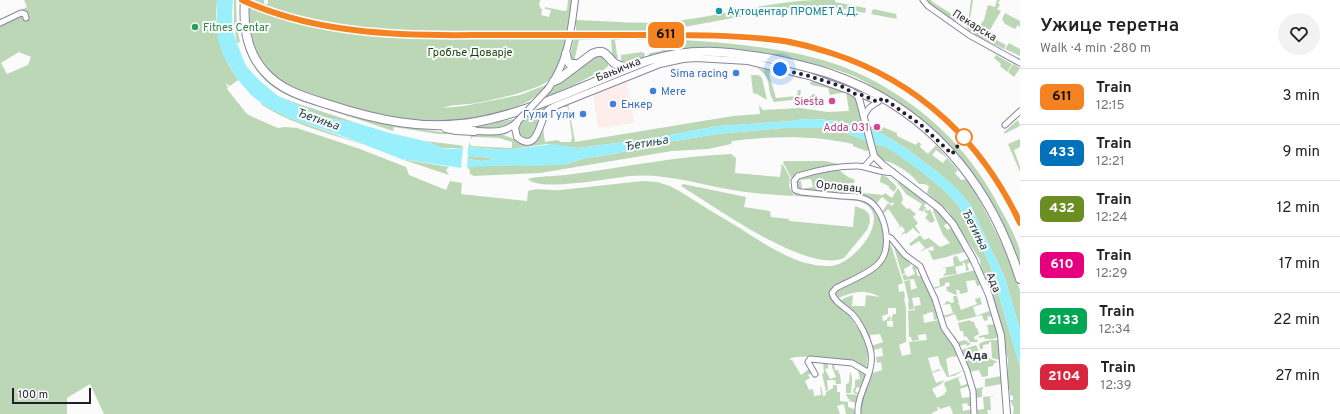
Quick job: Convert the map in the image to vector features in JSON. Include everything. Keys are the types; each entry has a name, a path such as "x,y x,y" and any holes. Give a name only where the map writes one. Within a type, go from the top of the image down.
{"main road":[{"path":"245,0 245,30 251,51 263,70 278,85 306,98 365,116 406,124 474,131"},
{"path":"435,126 464,124 511,114 554,99 629,68 665,56 691,51 711,51 788,62 821,71 850,82 921,125 952,154 971,177 996,217 1020,279"},
{"path":"554,81 597,52 604,53 616,64 629,68"},
{"path":"566,54 567,60 570,64 578,64"},
{"path":"604,78 610,67 610,58"}],"street":[{"path":"474,131 503,131 509,129 548,89 562,66 566,54 570,38 575,0"},
{"name":"Пекарска","path":"923,0 928,6 965,32 1020,63"},
{"path":"0,23 20,14 25,14 26,18"},
{"name":"Бањичка","path":"517,136 525,141 534,139 548,111 552,107 562,102 644,70 683,59 704,58 748,62 809,76 843,87 857,95 880,100"},
{"path":"857,95 864,116 873,154"},
{"path":"864,116 869,108 880,100"},
{"path":"1005,124 1020,110"},
{"path":"517,136 515,128 518,121"},
{"path":"503,131 517,136"},
{"name":"Орловац","path":"864,167 873,154"},
{"name":"Ада","path":"873,154 893,172 939,208 948,217 964,241 989,295 1001,335 1007,414"},
{"name":"Орловац","path":"858,414 860,400 869,373 871,355 868,343 856,319 834,298 832,293 836,288 871,269 882,259 885,250 886,236 884,220 876,207 868,200 801,192 795,190 794,181 798,176 843,166 864,167 888,173 893,172"},
{"path":"886,236 891,238 905,255 920,266 935,299 944,328 956,345 967,371 973,391 974,414"},
{"path":"815,374 808,362 809,360 852,363 869,373"}],"shaded area":[{"path":"627,80 634,123 598,128 593,93"}],"green space":[{"path":"24,0 217,0 216,22 220,42 227,61 238,80 230,86 225,83 228,87 227,89 247,114 278,128 297,128 360,149 406,167 409,175 446,190 450,181 462,183 461,194 527,201 528,191 532,190 560,190 643,181 657,182 670,186 681,192 793,259 805,263 830,266 840,263 850,257 860,248 868,237 873,226 874,216 869,207 858,201 795,196 791,189 794,192 861,200 872,207 879,217 883,230 884,243 882,255 872,266 836,285 830,295 831,299 847,312 862,335 868,352 866,370 859,365 813,357 795,357 789,359 792,360 801,375 810,368 812,373 808,375 810,378 805,381 809,390 813,389 814,396 821,395 820,387 823,396 826,395 826,392 833,388 833,385 837,385 837,392 840,392 840,401 848,402 848,407 854,409 855,414 846,414 844,404 837,406 840,414 104,414 90,384 67,398 67,414 0,414 0,20 27,7","holes":["19,52 31,57 28,65 7,74 1,63"]},
{"path":"234,0 236,0 237,28 240,42 237,43 234,25"},
{"path":"240,0 242,0 242,28 273,84 409,127 454,134 438,134 394,127 393,131 303,102 281,92 269,84 252,64 243,40 240,14"},
{"name":"Гробље Доварје","path":"248,0 264,0 264,4 268,4 268,0 540,0 539,5 542,10 541,15 549,17 551,10 545,9 545,7 564,11 567,10 568,0 572,0 569,29 564,51 553,77 539,86 517,94 484,102 443,108 464,106 520,95 548,84 543,90 531,100 509,110 471,119 429,121 408,120 367,112 300,91 282,83 269,72 258,55 249,26 247,5 255,8 257,4"},
{"path":"835,0 835,2 866,8 865,13 829,7 802,6 673,29 649,31 576,32 576,20 639,23 677,21 780,3"},
{"path":"927,0 931,0 949,12 955,18 956,22 933,7"},
{"path":"971,0 973,0 969,25 971,27 975,23 971,32 968,30 964,22 968,22"},
{"path":"997,0 1000,0 998,3 1000,5 997,9 1001,11 987,35 1006,45 1004,49 973,34 984,20 988,5 995,7"},
{"path":"873,9 896,14 897,19 871,14"},
{"path":"1005,13 1020,21 1020,27 1018,25 1015,29 1005,24 1002,19"},
{"path":"663,37 638,40 637,38 615,40 618,55 617,61 612,54 611,39 579,40 574,62 569,61 574,38"},
{"path":"671,40 734,44 802,55 841,66 887,88 929,118 948,136 981,175 1015,238 1020,251 1020,266 1013,247 995,209 972,172 959,155 929,126 872,86 858,78 809,62 737,51 713,48 691,48 673,50 648,56 650,53 662,51 661,41"},
{"path":"1009,43 1020,49 1020,56 1005,49"},
{"path":"642,52 645,54 642,58 621,62 621,55"},
{"path":"693,54 712,54 734,58 693,55 665,60 649,65 551,104 544,112 537,127 528,139 523,138 518,134 520,124 530,114 542,106 560,100 625,72 659,60"},
{"path":"600,55 608,61 608,66 605,69 572,86 545,97 563,78 585,62"},
{"path":"996,55 1012,64 1007,72 994,58"},
{"path":"757,60 817,73 845,83 872,97 830,80"},
{"path":"1013,64 1020,68 1014,77 1008,72"},
{"path":"757,68 801,78 771,72 769,74 776,98 797,96 798,90 801,90 800,96 792,100 774,102 771,97 766,76"},
{"path":"751,75 758,75 762,78 767,100 753,93"},
{"path":"810,82 835,87 846,92 830,95 828,88 811,85"},
{"path":"846,92 856,99 863,127 836,121 811,119 718,126 648,139 578,148 546,144 513,149 469,147 469,142 471,146 512,148 512,142 499,138 473,137 470,139 471,136 475,134 485,133 500,134 525,144 533,144 543,128 545,142 557,140 561,142 571,142 572,137 568,107 561,107 568,103 575,142 733,116 760,114 759,105 763,110 800,108 828,112 849,111"},
{"path":"815,94 816,107 804,104 804,102"},
{"path":"278,96 296,103 357,123 327,118"},
{"path":"262,103 287,117 365,145 298,123 272,111 261,104"},
{"path":"515,119 508,126 498,128 459,128"},
{"path":"1018,120 1020,126 1004,134 1004,132"},
{"path":"869,126 881,131 883,127 897,133 897,136 916,145 918,142 921,144 920,147 928,154 936,145 958,170 955,173 961,180 968,179 1003,246 987,208 999,231 1020,290 1020,330 1005,278 971,206 958,190 940,174 907,149 881,133 874,132","holes":["936,150 947,158 943,163 932,155"]},
{"path":"783,128 825,128 838,130 867,141 869,150 866,151 853,146 853,144 838,141 777,137 732,141 731,144 708,149 672,151 540,173 474,176 470,174 469,167 568,164 581,159 614,154 650,145 717,134"},
{"path":"1020,139 1020,147 1014,150 1020,167 1020,172 1008,144"},
{"path":"425,141 463,146 462,148 442,148"},
{"path":"874,144 886,147 893,151 921,171 946,192 958,205 976,236 990,265 1020,367 1020,414 1013,414 1014,408 1010,400 1013,400 1013,396 1010,395 1007,381 1008,360 987,283 981,269 980,260 948,211 927,193 929,186 919,184 903,169 881,159 876,153"},
{"path":"731,154 736,158 735,173 780,177 782,163 790,178 789,186 794,196 744,192 667,177 642,175 560,184 535,183 528,179 568,175 672,159"},
{"path":"468,157 495,159 481,161 469,159"},
{"path":"401,159 449,167 446,170 449,175"},
{"path":"825,161 843,165 797,174 791,178 783,162"},
{"path":"839,170 855,180 854,183 849,183 846,193 800,190 797,188 796,181 801,181 802,189 813,187 811,179 797,180 798,178 820,172"},
{"path":"881,175 887,177 897,187 894,192 889,188 889,186 880,182"},
{"path":"890,176 898,183 901,181 927,201 924,206 928,210 925,208 922,212 920,210 918,211 922,204 906,194"},
{"path":"683,184 746,197 744,207 770,211 771,217 789,219 789,221 853,227 855,206 865,210 869,214 870,222 867,230 844,258 828,260 808,256 785,248 761,236 681,186"},
{"path":"898,188 903,200 901,203 907,209 909,208 916,214 913,217 918,223 915,226 920,233 919,234 913,228 906,234 901,235 905,231 902,226 896,229 900,226 890,211 888,209 883,214 882,212 888,203 892,206 894,203 893,202 891,204 882,197 876,204 868,197 858,195 864,193 883,195 885,193 892,198"},
{"path":"934,207 948,222 944,226 948,230 952,227 966,251 933,260 928,249 931,251 934,250 933,246 919,252 925,248 919,241 911,246 909,244 920,235 924,240 929,238 940,247 950,243 943,235 933,211"},
{"path":"925,209 928,211 930,209 935,221 931,223 925,218 928,214 924,211"},
{"path":"893,244 911,265 904,269 905,273 902,275"},
{"path":"888,245 891,245 903,283 898,285 899,292 904,291 906,309 906,342 899,345 902,356 911,354 909,342 927,340 926,334 918,335 919,340 912,341 911,337 909,337 908,311 915,310 914,306 921,305 919,297 912,298 914,309 909,310 909,302 904,281 910,280 911,290 917,288 914,279 904,280 902,276 906,274 907,277 915,274 912,267 915,265 918,276 921,276 935,305 938,319 934,320 933,312 927,313 923,315 924,323 939,320 959,356 953,356 946,359 949,376 964,370 954,376 947,377 940,364 938,356 928,358 932,372 939,369 941,370 932,373 936,383 945,380 932,389 937,398 945,394 947,391 944,384 945,382 964,375 958,378 961,386 969,383 969,386 960,389 962,398 971,397 972,406 968,406 967,403 962,404 963,411 972,409 972,414 952,414 953,413 950,406 940,409 937,407 938,410 932,414 859,414 859,407 868,383 872,366 873,373 882,370 881,362 877,363 876,357 883,356 882,348 873,350 871,346 883,342 880,334 870,335 871,338 868,339 840,301 853,295 852,306 865,306 866,295 880,297 874,294 859,292 838,298 836,292 851,281 875,268 886,255","holes":["888,308 896,308 896,314 893,314 891,321 893,321 893,327 887,326 887,321 890,321 891,316 887,318 887,320 883,321 882,316 888,314"]},
{"path":"957,256 960,262 970,258 971,262 967,264 969,270 966,271 964,262 962,263 963,265 955,267 957,274 943,276 946,272 946,268 941,268 954,266 953,257"},
{"path":"976,270 981,285 977,286 975,280 966,281 968,292 960,294 959,290 956,290 956,295 947,291 946,287 950,286 949,282 935,289 934,287 940,286 939,279 941,278"},
{"path":"953,296 957,296 959,303 957,304 959,304 961,310 977,304 975,299 985,296 980,298 982,304 973,307 976,316 989,311 991,316 987,317 988,320 984,321 982,315 958,321 955,314 944,318 943,316 953,313 950,304 942,305 949,301 950,303 954,302"},
{"path":"970,320 974,322 977,328 979,334 974,337 978,342 970,342 966,336 964,337 963,331 960,331 958,323"},
{"path":"995,324 998,337 993,339 985,339 984,337 979,338 979,336 989,334 987,325"},
{"path":"953,335 958,342 965,340 971,344 967,346 966,344 959,346 952,336"},
{"path":"988,340 999,340 1000,360 992,358 991,342 983,345 983,349 980,349 979,344 983,342"},
{"path":"976,345 980,354 987,354 990,359 998,362 994,363 993,366 988,367 988,376 982,377 979,370 970,372 961,350"},
{"path":"823,362 828,362 829,368 825,369 830,379 836,377 832,363 834,363 835,370 838,370 840,374 841,384 836,384 835,380 827,380 828,390 826,391 822,374 824,373"},
{"path":"859,369 866,375 861,388 857,387 855,392 859,393 855,394 853,392 855,388 855,380 860,379"},
{"path":"850,372 852,379 851,393 846,393 846,384 849,383"},
{"path":"1001,376 1002,384 985,387 985,379"},
{"path":"983,387 982,397 975,398 975,389"},
{"path":"846,394 859,395 856,403 849,401 850,399 848,399"},
{"path":"996,396 990,397 991,410 987,410 988,414 976,414 976,410 984,409 983,397"}],"water":[{"name":"Ђетиња","path":"217,0 233,0 233,32 243,59 247,67 259,80 278,96 327,118 357,123 390,133 425,141 442,148 450,149 469,147 513,149 553,144 578,148 648,139 718,126 811,119 836,121 863,127 869,126 874,132 881,133 907,149 940,174 958,190 971,206 1005,278 1020,330 1020,367 990,265 976,236 958,205 946,192 921,171 886,147 838,130 825,128 783,128 717,134 650,145 614,154 581,159 561,165 560,163 560,165 469,167 468,169 401,159 345,137 287,117 265,106 251,95 238,80 223,55 218,40","holes":["468,157 495,159 481,161 469,159"]}],"pier":[{"path":"463,146 468,146 467,169 461,169"}],"railway":[{"path":"242,0 256,6"},
{"path":"578,35 738,36 777,40 817,48 854,61 890,78 922,100 952,126 978,155 1001,187 1020,223"}],"train":[{"name":"611","path":"242,0 289,17 373,33 416,35 740,36 777,40 814,47 854,61 890,78 926,102 939,113 982,158 1006,195 1020,223"}],"place":[{"name":"Аутоцентар ПРОМЕТ А.Д.","path":"719,11"},
{"name":"Fitnes Centar","path":"195,27"},
{"name":"Sima racing","path":"736,73"},
{"name":"Mere","path":"653,91"},
{"name":"Siesta","path":"832,101"},
{"name":"Енкер","path":"613,104"},
{"name":"Гули Гули","path":"583,114"},
{"name":"Adda 031","path":"877,127"}],"district":[{"name":"Ада","path":"976,355"}],"route":[{"path":"780,69 809,76 843,87 857,95 862,95 878,102 883,98 921,125 952,154 964,137"}]}
